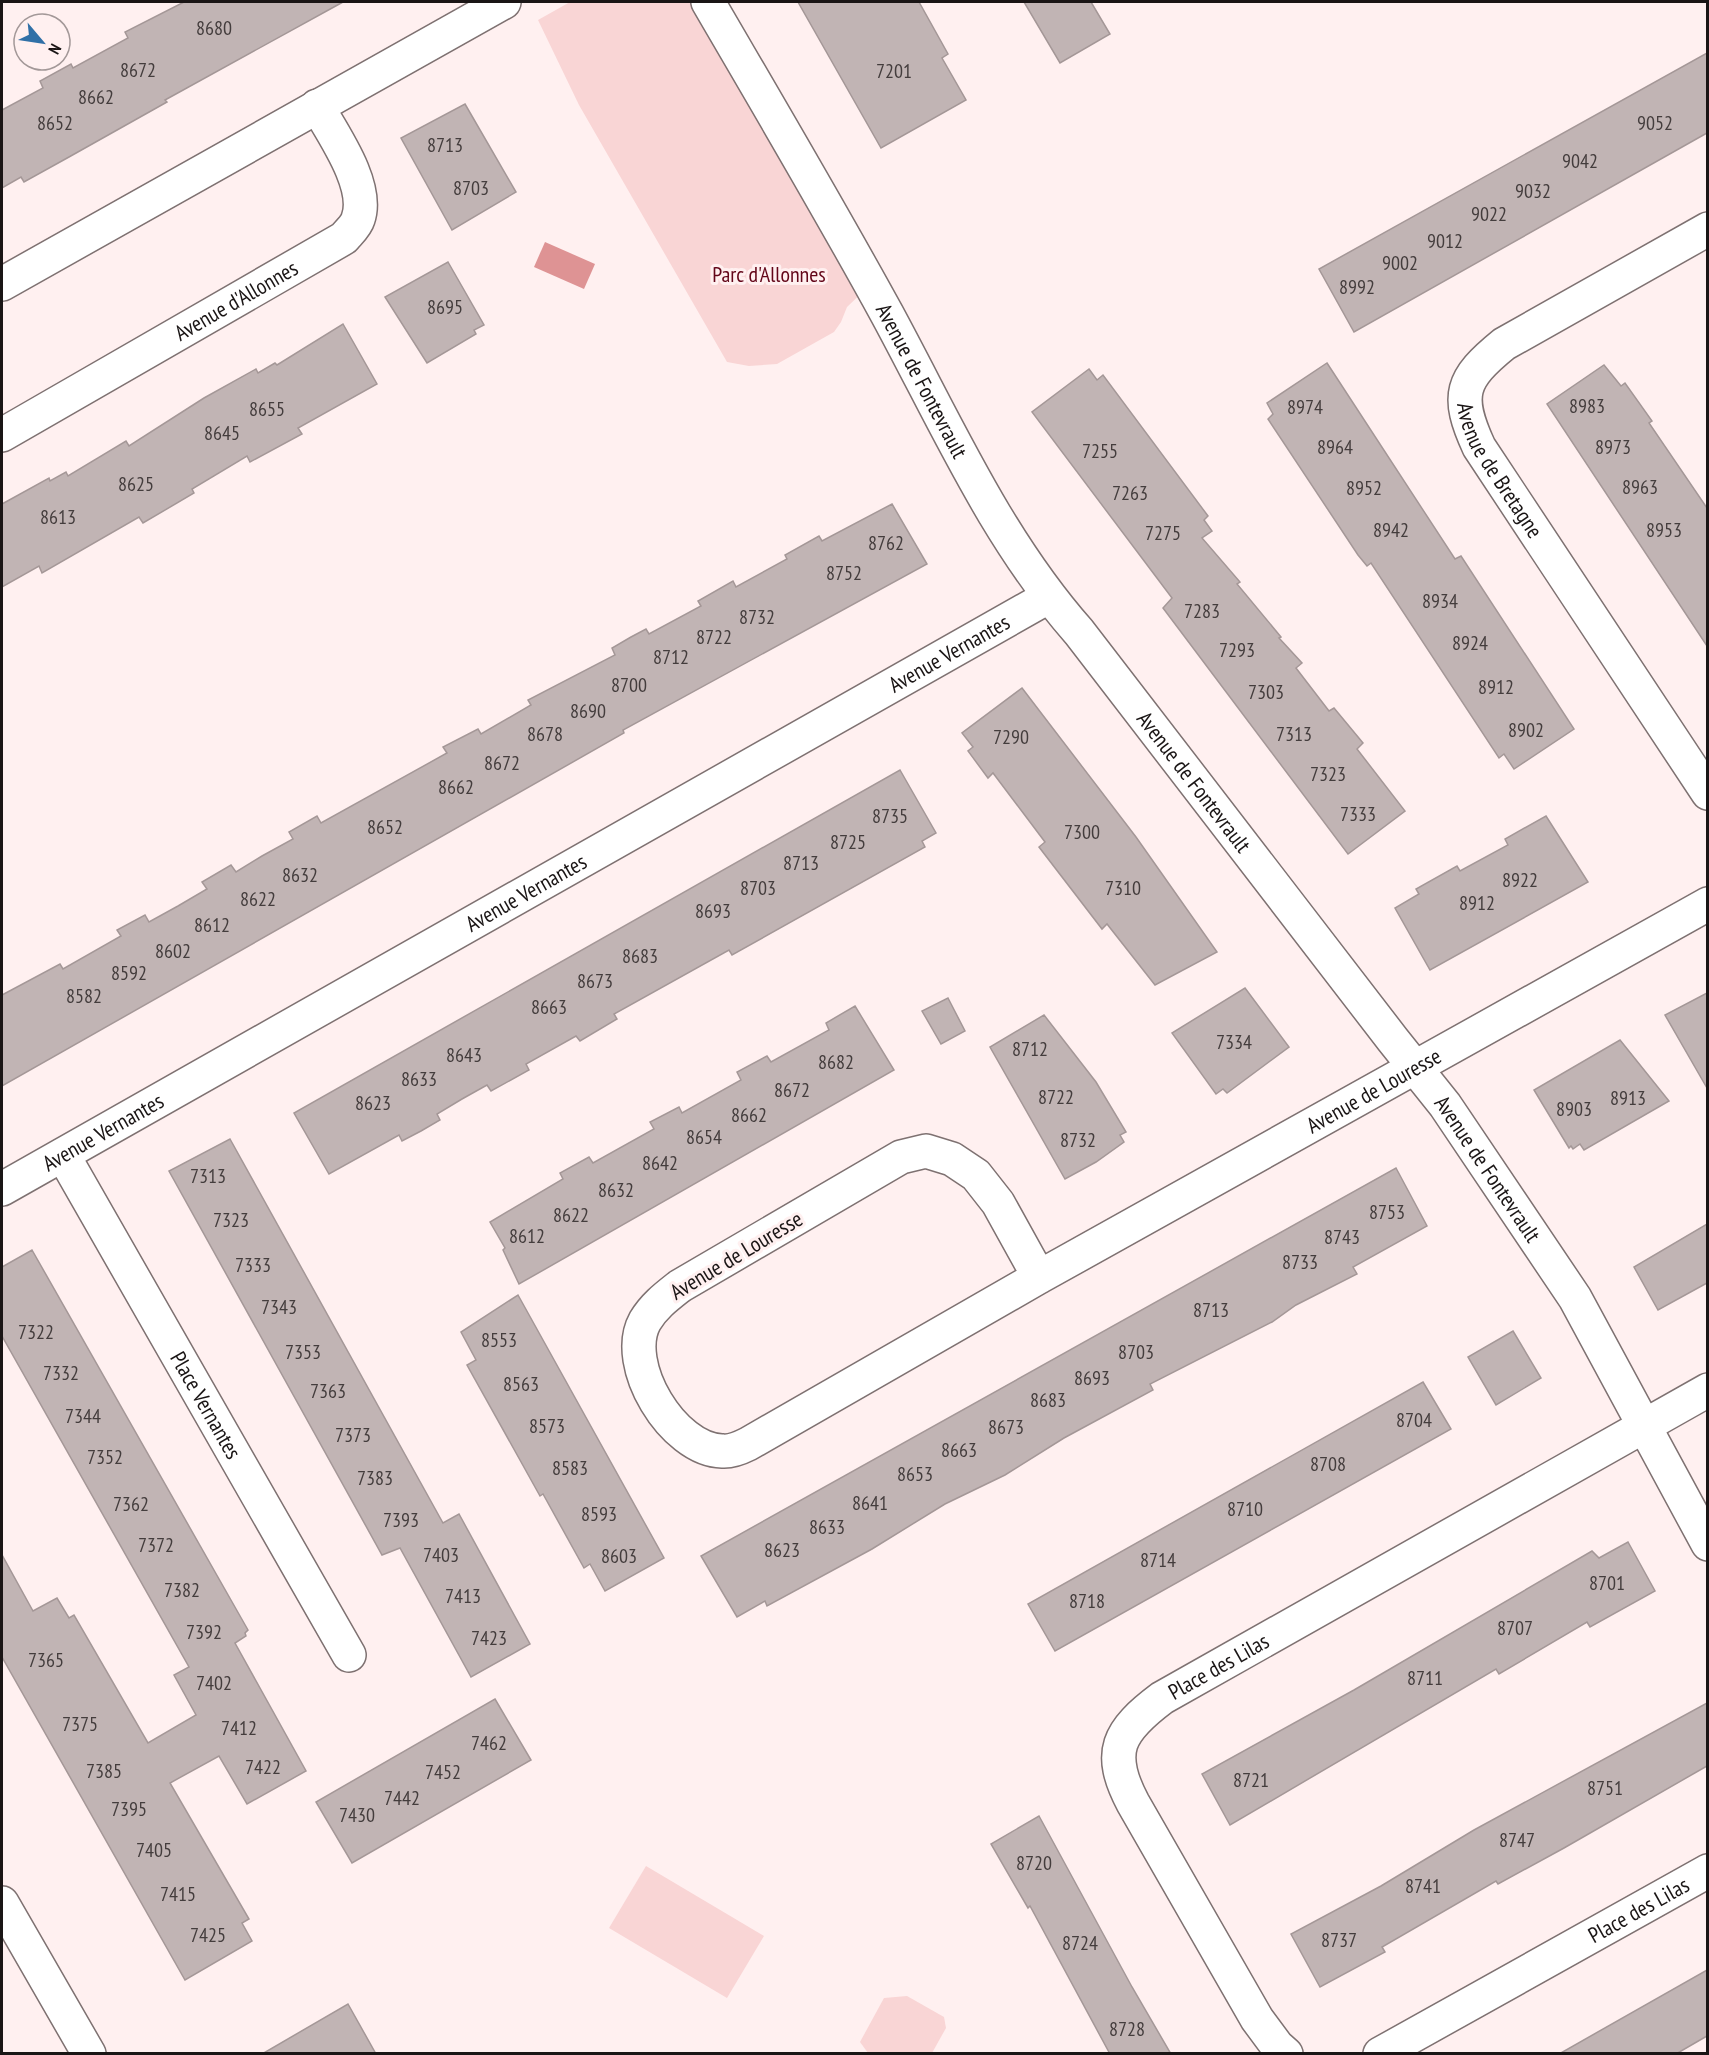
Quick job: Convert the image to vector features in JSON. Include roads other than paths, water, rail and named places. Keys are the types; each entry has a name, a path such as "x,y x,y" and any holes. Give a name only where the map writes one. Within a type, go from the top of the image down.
{"street":[{"path":"2,284 504,2"},
{"name":"Avenue de Fontevrault","path":"708,2 886,312 1000,526 1048,597 1079,632 1416,1067 1500,1184 1575,1298 1642,1427 1707,1544"},
{"name":"Avenue d'Allonnes","path":"2,435 344,238 358,219 360,196 354,173 317,106"},
{"name":"Avenue de Bretagne","path":"1707,229 1504,344 1480,363 1464,391 1467,421 1479,447 1707,793"},
{"name":"Avenue Vernantes","path":"2,1189 1048,597"},
{"name":"Avenue de Louresse","path":"1039,1277 998,1203 976,1175 952,1159 926,1151 901,1157 680,1286 659,1302 644,1323 639,1349 642,1371 663,1415 685,1436 720,1451 735,1450 764,1436 1039,1277 1707,904"},
{"name":"Place Vernantes","path":"63,1155 349,1655"},
{"name":"Place des Lilas","path":"1286,2054 1277,2046 1257,2019 1124,1784 1119,1765 1120,1743 1136,1717 1162,1698 1707,1390"},
{"name":"Place des Lilas","path":"1380,2054 1707,1870"},
{"path":"2,1902 89,2054"}],"park label":[{"name":"Parc d'Allonnes","path":"769,274"}]}
